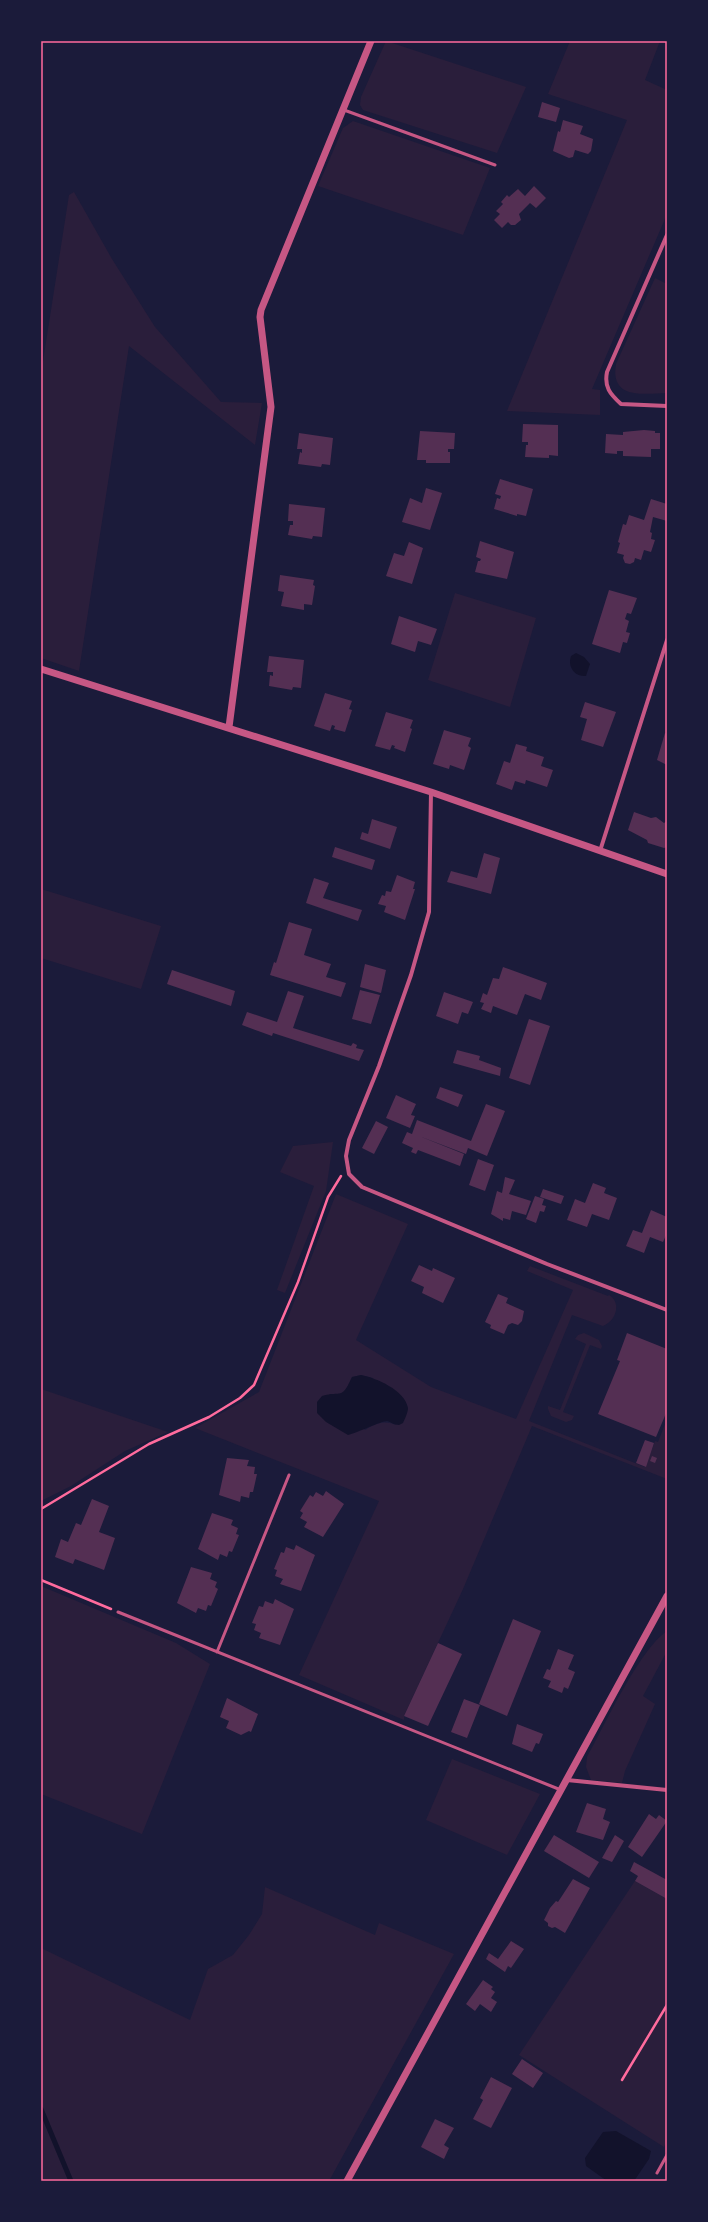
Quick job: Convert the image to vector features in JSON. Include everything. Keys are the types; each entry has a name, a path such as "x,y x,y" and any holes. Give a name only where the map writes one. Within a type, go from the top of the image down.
{"street":[{"path":"229,727 271,407 261,310 371,41"},
{"path":"667,236 607,372 607,388 621,404 667,406"},
{"path":"600,851 667,640"},
{"path":"41,669 229,727 431,792 667,874"},
{"path":"431,792 429,912 411,975 379,1066 349,1140 346,1156 347,1169 353,1179 362,1187 547,1264 667,1310"},
{"path":"347,2181 667,1596"},
{"path":"567,1780 667,1790"}],"lane":[{"path":"342,109 495,165"},
{"path":"217,1652 289,1475"},
{"path":"118,1612 561,1790"},
{"path":"657,2173 667,2155"}],"path":[{"path":"41,1509 149,1444 209,1417 240,1398 254,1384 298,1282 328,1197 338,1180 347,1169"},
{"path":"41,1580 118,1612"},
{"path":"622,2080 667,2005"}],"shaded area":[{"path":"386,41 526,87 497,153 363,110 360,105 361,97"},
{"path":"570,41 660,41 645,80 667,90 667,214 592,389 600,390 600,415 507,411 627,120 548,94"},
{"path":"353,121 490,168 463,235 318,186 343,128"},
{"path":"74,192 112,259 155,327 221,402 262,403 255,445 129,346 79,671 41,658 41,374 69,195"},
{"path":"655,278 667,284 667,393 648,394 630,392 623,389 618,383 615,375 616,364"},
{"path":"455,593 536,618 510,707 428,680"},
{"path":"576,653 584,657 590,664 586,676 578,675 571,667 571,656"},
{"path":"41,889 161,926 141,989 41,958"},
{"path":"333,1142 326,1191 285,1293 277,1290 314,1186 280,1172 293,1146"},
{"path":"336,1194 408,1224 356,1340 431,1387 516,1419 573,1290 527,1271 530,1266 608,1296 609,1295 613,1298 616,1312 608,1324 603,1326 572,1315 529,1421 645,1467 655,1441 658,1442 667,1419 667,1479 532,1426 463,1589 404,1716 404,1720 299,1675 379,1501 195,1428 259,1392","holes":["361,1375 373,1378 396,1425 380,1423 365,1430 329,1394 341,1394 346,1390 352,1377"]},
{"path":"584,1333 599,1340 602,1346 601,1349 590,1345 563,1412 574,1416 572,1420 566,1422 551,1416 548,1406 560,1410 586,1344 575,1339 578,1335"},
{"path":"361,1375 382,1382 396,1390 402,1396 408,1408 403,1423 397,1425 387,1421 348,1435 326,1422 317,1413 317,1402 322,1396 343,1392 352,1377"},
{"path":"41,1389 168,1432 125,1451 71,1486 41,1501"},
{"path":"41,1586 176,1643 210,1664 142,1834 41,1794"},
{"path":"667,1631 667,1651 643,1696 655,1704 625,1771 622,1783 591,1780 586,1767 587,1757 634,1671 645,1654"},
{"path":"452,1759 540,1794 507,1855 426,1820"},
{"path":"635,1881 667,1899 667,2141 664,2147 519,2055"},
{"path":"265,1887 375,1935 379,1923 454,1954 329,2181 41,2181 41,1948 190,2020 208,1969 233,1955 249,1935 262,1914"},
{"path":"616,2131 651,2151 649,2159 634,2181 607,2181 586,2166 585,2158 603,2132"}],"building":[{"path":"542,102 560,108 556,122 538,117"},
{"path":"563,120 583,126 580,134 593,139 591,151 588,154 575,150 573,157 569,158 553,151 558,131 560,132"},
{"path":"534,186 546,198 536,208 530,203 519,214 521,220 515,225 511,225 508,222 502,228 494,220 500,214 496,211 503,204 501,202 507,195 509,197 518,189 525,196"},
{"path":"523,424 558,425 558,456 549,455 549,458 525,457 526,445 528,445 528,442 522,442"},
{"path":"644,430 660,433 660,449 651,449 651,457 623,456 623,451 617,451 617,454 605,453 606,434 623,435 623,432"},
{"path":"420,431 455,433 454,449 448,449 448,452 450,452 450,463 426,463 426,460 417,460"},
{"path":"299,433 333,438 330,465 322,464 321,467 298,464 300,452 302,453 302,449 297,449"},
{"path":"500,479 533,489 526,516 517,514 517,516 494,509 497,498 500,499 501,496 495,494"},
{"path":"426,488 442,493 430,530 402,522 410,498 422,503"},
{"path":"651,499 667,504 667,521 653,517 650,532 652,533 651,539 655,540 651,552 644,550 641,560 635,558 634,562 630,564 625,563 623,558 624,555 617,553 620,543 618,542 623,524 626,525 629,515 644,520"},
{"path":"289,504 325,508 322,537 313,536 312,539 288,535 290,525 293,525 293,521 288,521"},
{"path":"480,541 514,552 507,579 475,572 478,561 481,559 476,557"},
{"path":"409,542 423,548 412,584 386,576 394,553 404,556"},
{"path":"280,575 314,580 313,585 315,586 312,605 304,604 304,610 281,606 284,592 278,591"},
{"path":"609,590 637,598 631,614 627,613 625,619 629,621 626,632 630,633 627,643 623,642 620,653 592,644"},
{"path":"399,616 437,629 431,645 418,641 415,652 391,644"},
{"path":"269,656 304,660 301,688 293,687 292,690 269,686 270,675 273,676 273,672 267,672"},
{"path":"325,693 352,701 349,709 352,710 345,732 334,729 335,726 332,725 330,731 314,726"},
{"path":"585,702 616,712 603,747 581,740 587,719 580,717"},
{"path":"386,712 413,720 410,728 412,729 405,752 394,748 395,746 392,745 390,750 375,746"},
{"path":"444,730 471,738 468,746 471,748 464,770 450,765 449,769 433,764"},
{"path":"665,733 667,734 667,765 657,760"},
{"path":"516,744 527,747 526,751 544,757 541,766 553,770 547,787 526,780 525,784 515,781 512,790 496,784 504,761 510,763"},
{"path":"634,812 651,818 656,817 664,823 667,821 667,847 664,848 648,843 647,840 628,830"},
{"path":"372,819 397,827 390,849 360,839 362,832 368,834"},
{"path":"335,847 375,860 372,870 332,857"},
{"path":"484,853 500,858 491,894 447,882 451,871 477,878"},
{"path":"397,875 415,882 413,889 415,889 405,920 384,912 386,906 378,904 382,895 385,896 386,891 391,892"},
{"path":"314,878 329,883 323,898 362,910 358,921 306,903"},
{"path":"289,922 312,929 304,955 331,964 326,977 346,983 341,997 270,975 274,962 276,963"},
{"path":"365,964 386,970 381,993 360,987"},
{"path":"503,967 547,983 541,1000 525,994 517,1015 493,1006 491,1013 481,1009 484,1003 480,1002 483,993 487,995 493,978 499,979"},
{"path":"172,970 235,991 231,1006 167,984"},
{"path":"360,990 380,995 371,1024 352,1019"},
{"path":"288,991 304,996 293,1028 351,1046 353,1043 357,1045 356,1048 364,1050 359,1061 273,1033 272,1036 242,1025 247,1012 277,1022"},
{"path":"444,992 473,1002 468,1014 462,1012 458,1024 436,1016"},
{"path":"529,1019 550,1026 530,1085 509,1078"},
{"path":"457,1050 480,1056 479,1060 501,1068 500,1076 453,1063"},
{"path":"440,1087 463,1095 458,1107 436,1098"},
{"path":"396,1095 416,1104 411,1115 415,1116 410,1128 386,1118"},
{"path":"486,1104 505,1111 487,1156 468,1148 466,1154 419,1136 464,1154 460,1166 418,1150 416,1154 411,1152 413,1148 402,1143 407,1132 412,1134 417,1120 471,1141"},
{"path":"376,1121 388,1127 374,1154 362,1148"},
{"path":"478,1159 494,1165 485,1191 469,1185"},
{"path":"505,1177 515,1180 509,1194 531,1201 526,1215 512,1211 510,1220 503,1218 503,1221 491,1214 497,1191 502,1193"},
{"path":"593,1183 606,1188 604,1193 617,1198 609,1220 592,1214 587,1227 567,1220 575,1199 585,1203"},
{"path":"543,1189 564,1196 561,1204 540,1197"},
{"path":"535,1196 544,1199 542,1205 546,1206 544,1212 540,1211 536,1223 526,1219"},
{"path":"651,1210 667,1217 667,1233 663,1242 650,1237 644,1253 626,1246 633,1230 642,1233"},
{"path":"419,1265 432,1271 433,1268 455,1278 443,1303 422,1293 424,1287 411,1281"},
{"path":"498,1294 508,1298 506,1303 524,1311 522,1321 518,1325 512,1323 508,1325 504,1334 490,1328 491,1325 485,1322"},
{"path":"627,1333 667,1349 667,1411 656,1437 598,1414 620,1361 617,1360"},
{"path":"645,1440 654,1443 646,1467 636,1463"},
{"path":"652,1456 657,1458 655,1463 650,1461"},
{"path":"227,1458 249,1460 247,1466 255,1467 254,1474 257,1474 253,1492 250,1492 249,1498 241,1496 240,1502 219,1495"},
{"path":"326,1491 344,1504 323,1537 304,1527 307,1522 300,1518 303,1513 300,1511 310,1495 313,1497 316,1492 323,1496"},
{"path":"92,1499 109,1506 99,1532 115,1538 104,1570 75,1559 73,1564 55,1557 61,1539 68,1542 76,1523 81,1525"},
{"path":"212,1513 233,1520 231,1525 238,1528 236,1534 239,1535 232,1552 229,1551 227,1557 220,1554 218,1560 198,1549"},
{"path":"296,1545 315,1555 301,1591 280,1584 283,1579 275,1576 277,1570 274,1569 281,1552 284,1553 286,1547 294,1550"},
{"path":"191,1567 212,1573 210,1579 217,1582 215,1587 218,1589 211,1606 208,1605 206,1611 198,1608 196,1613 177,1603"},
{"path":"275,1599 294,1609 280,1645 259,1638 261,1633 254,1630 256,1624 252,1623 259,1606 263,1607 265,1601 273,1604"},
{"path":"513,1619 541,1631 507,1716 479,1704"},
{"path":"438,1643 462,1654 428,1726 404,1716"},
{"path":"558,1649 574,1655 568,1669 575,1672 568,1689 564,1687 562,1693 548,1687 551,1681 543,1678 547,1669 550,1670"},
{"path":"227,1698 258,1714 251,1732 249,1731 241,1735 226,1728 229,1721 220,1717"},
{"path":"464,1699 480,1705 467,1738 451,1732"},
{"path":"517,1724 543,1734 539,1744 536,1743 532,1752 512,1744"},
{"path":"587,1803 606,1809 603,1819 610,1822 603,1840 576,1832"},
{"path":"649,1814 656,1819 659,1815 667,1821 642,1857 628,1847"},
{"path":"554,1835 599,1862 589,1878 544,1851"},
{"path":"615,1835 624,1841 612,1862 602,1858"},
{"path":"634,1862 667,1880 667,1899 635,1881 638,1876 630,1871"},
{"path":"573,1879 590,1888 565,1933 555,1927 552,1928 548,1926 548,1923 544,1920 550,1908 556,1901 558,1902"},
{"path":"511,1941 524,1949 511,1968 508,1966 505,1972 486,1959 489,1953 498,1959"},
{"path":"483,1980 493,1987 491,1989 495,1992 491,1998 497,2002 491,2012 480,2004 475,2011 466,2004"},
{"path":"522,2059 543,2073 533,2088 512,2074"},
{"path":"491,2077 512,2088 491,2128 473,2119 483,2100 480,2098"},
{"path":"435,2119 454,2128 444,2145 449,2148 444,2159 421,2147"}],"waterway":[{"path":"41,2109 71,2181"}]}
